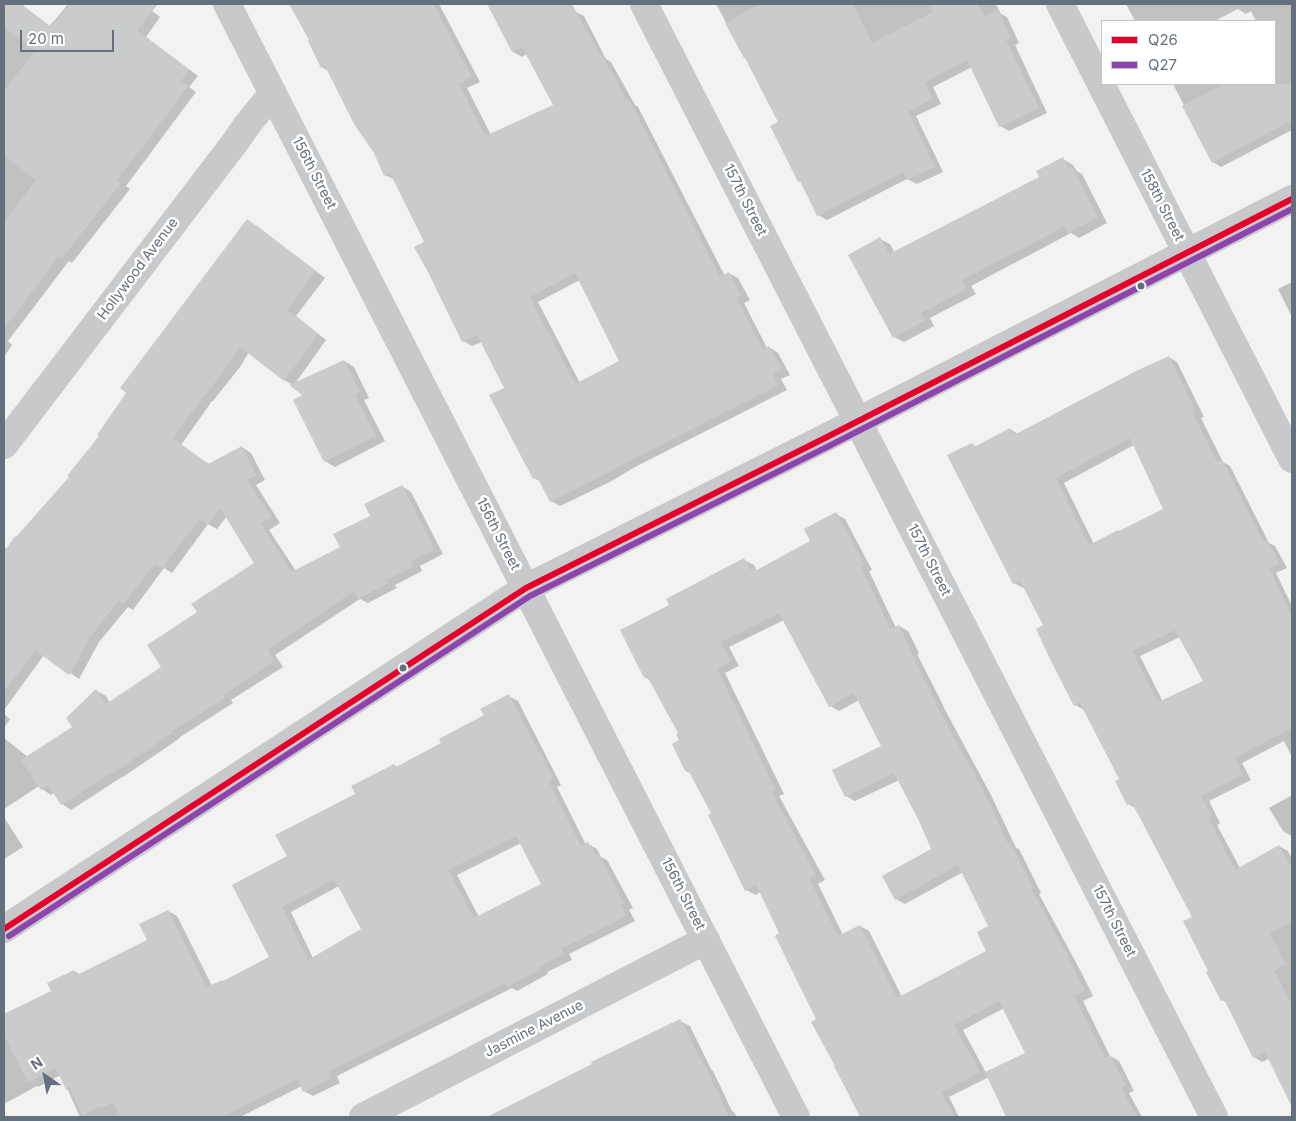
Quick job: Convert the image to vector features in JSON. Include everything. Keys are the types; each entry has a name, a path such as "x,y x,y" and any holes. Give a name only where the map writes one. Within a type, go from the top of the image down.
{"street":[{"name":"156th Street","path":"227,4 796,1117"},
{"name":"157th Street","path":"644,4 1214,1117"},
{"name":"158th Street","path":"1060,4 1101,84"},
{"name":"158th Street","path":"1101,85 1292,459"},
{"name":"Hollywood Avenue","path":"4,445 236,141 246,125 273,93"},
{"path":"4,929 526,588 1292,199"},
{"name":"Jasmine Avenue","path":"363,1117 706,940"}],"building":[{"path":"4,4 20,4 49,26 54,20 56,22 70,4 158,4 137,30 189,70 181,81 188,86 117,180 121,183 62,258 59,256 4,328 4,222 36,180 4,156 4,91 35,51 4,27"},
{"path":"289,4 433,4 470,74 471,77 459,83 485,136 553,105 522,47 512,52 487,4 572,4 600,56 602,55 627,101 629,100 720,277 729,272 741,295 736,298 763,350 769,346 782,370 773,374 778,385 550,502 537,477 533,479 489,395 504,388 477,335 462,342 414,247 424,242 390,173 384,176 374,153 354,124 325,66 321,68 309,40","holes":["575,273 619,361 575,384 530,297"]},
{"path":"761,4 853,4 872,43 933,12 928,4 977,4 985,17 998,10 1011,38 1006,40 1039,108 999,127 967,60 925,82 933,99 908,111 935,167 907,180 903,172 817,216 770,126 778,122 725,23"},
{"path":"1292,84 1292,120 1212,163 1182,106 1223,85"},
{"path":"1063,157 1069,168 1072,167 1098,217 1068,233 1065,226 962,280 967,289 921,313 925,320 893,338 848,255 880,237 889,254 1039,177 1036,171"},
{"path":"247,219 316,271 287,310 318,334 284,381 240,347 173,438 208,464 242,446 256,475 247,480 271,517 261,524 291,572 340,547 333,534 370,516 364,504 402,485 434,549 411,561 414,566 386,580 388,583 358,599 354,591 267,650 274,661 223,695 225,698 171,731 172,733 113,773 61,805 48,785 41,790 21,760 72,727 66,718 96,689 106,704 161,667 147,645 197,612 191,604 254,563 220,508 207,525 199,519 162,568 155,563 123,605 119,600 90,637 69,675 35,650 4,692 4,552 15,536 69,477 67,476 99,436 97,435 126,393 120,388"},
{"path":"1169,356 1196,412 1193,413 1217,462 1222,460 1263,541 1267,540 1279,563 1269,568 1292,617 1292,728 1234,758 1243,775 1201,796 1212,818 1209,820 1235,870 1279,845 1292,868 1292,922 1270,933 1285,965 1274,970 1292,1006 1292,1107 1265,1052 1253,1058 1224,999 1221,1001 1183,921 1192,917 1132,803 1127,805 1115,781 1119,779 1080,703 1074,706 1036,629 1043,625 1020,581 1013,584 947,455 972,443 974,447 1010,428 1014,435 1138,370","holes":["1130,438 1163,509 1089,545 1056,478","1175,630 1203,681 1158,702 1132,651"]},
{"path":"344,360 360,392 355,395 376,436 324,462 293,400 302,395 289,385"},
{"path":"836,512 864,564 861,566 890,629 899,625 935,703 982,788 1008,844 1010,843 1033,888 1031,889 1085,991 1074,996 1105,1057 1110,1055 1126,1086 1121,1088 1137,1117 1006,1117 985,1072 1025,1053 999,1001 954,1025 980,1072 941,1092 954,1117 860,1117 811,1022 816,1019 775,936 779,933 756,885 745,891 708,815 711,813 688,770 685,771 672,744 679,740 676,734 678,733 647,676 644,678 620,630 669,605 666,599 744,558 750,570 754,568 755,571 810,541 804,529","holes":["779,613 829,707 854,693 881,746 832,770 845,797 894,773 931,849 882,876 895,900 958,865 988,926 977,932 986,951 897,998 860,925 838,936 809,878 816,875 771,791 775,789 717,668 731,661 721,642"]},
{"path":"509,694 553,779 549,782 581,846 588,842 595,854 598,853 624,903 621,905 626,916 561,949 564,954 507,987 505,983 329,1071 332,1078 303,1092 297,1079 221,1117 121,1117 112,1102 102,1108 101,1106 82,1115 70,1088 66,1090 56,1068 28,1082 4,1035 4,1014 51,991 47,983 74,970 77,975 147,940 139,924 168,910 206,987 223,981 269,957 232,885 287,856 275,835 355,794 351,786 394,764 396,767 441,743 439,739 484,715 480,709","holes":["516,836 541,884 474,918 448,870","334,879 361,929 308,960 282,907"]},
{"path":"680,1019 729,1117 487,1117 592,1064 591,1062"}],"transit line":[{"name":"Q26","path":"4,929 526,588 827,437 1292,199"},
{"name":"Q27","path":"9,936 530,596 831,445 1292,209"}]}
